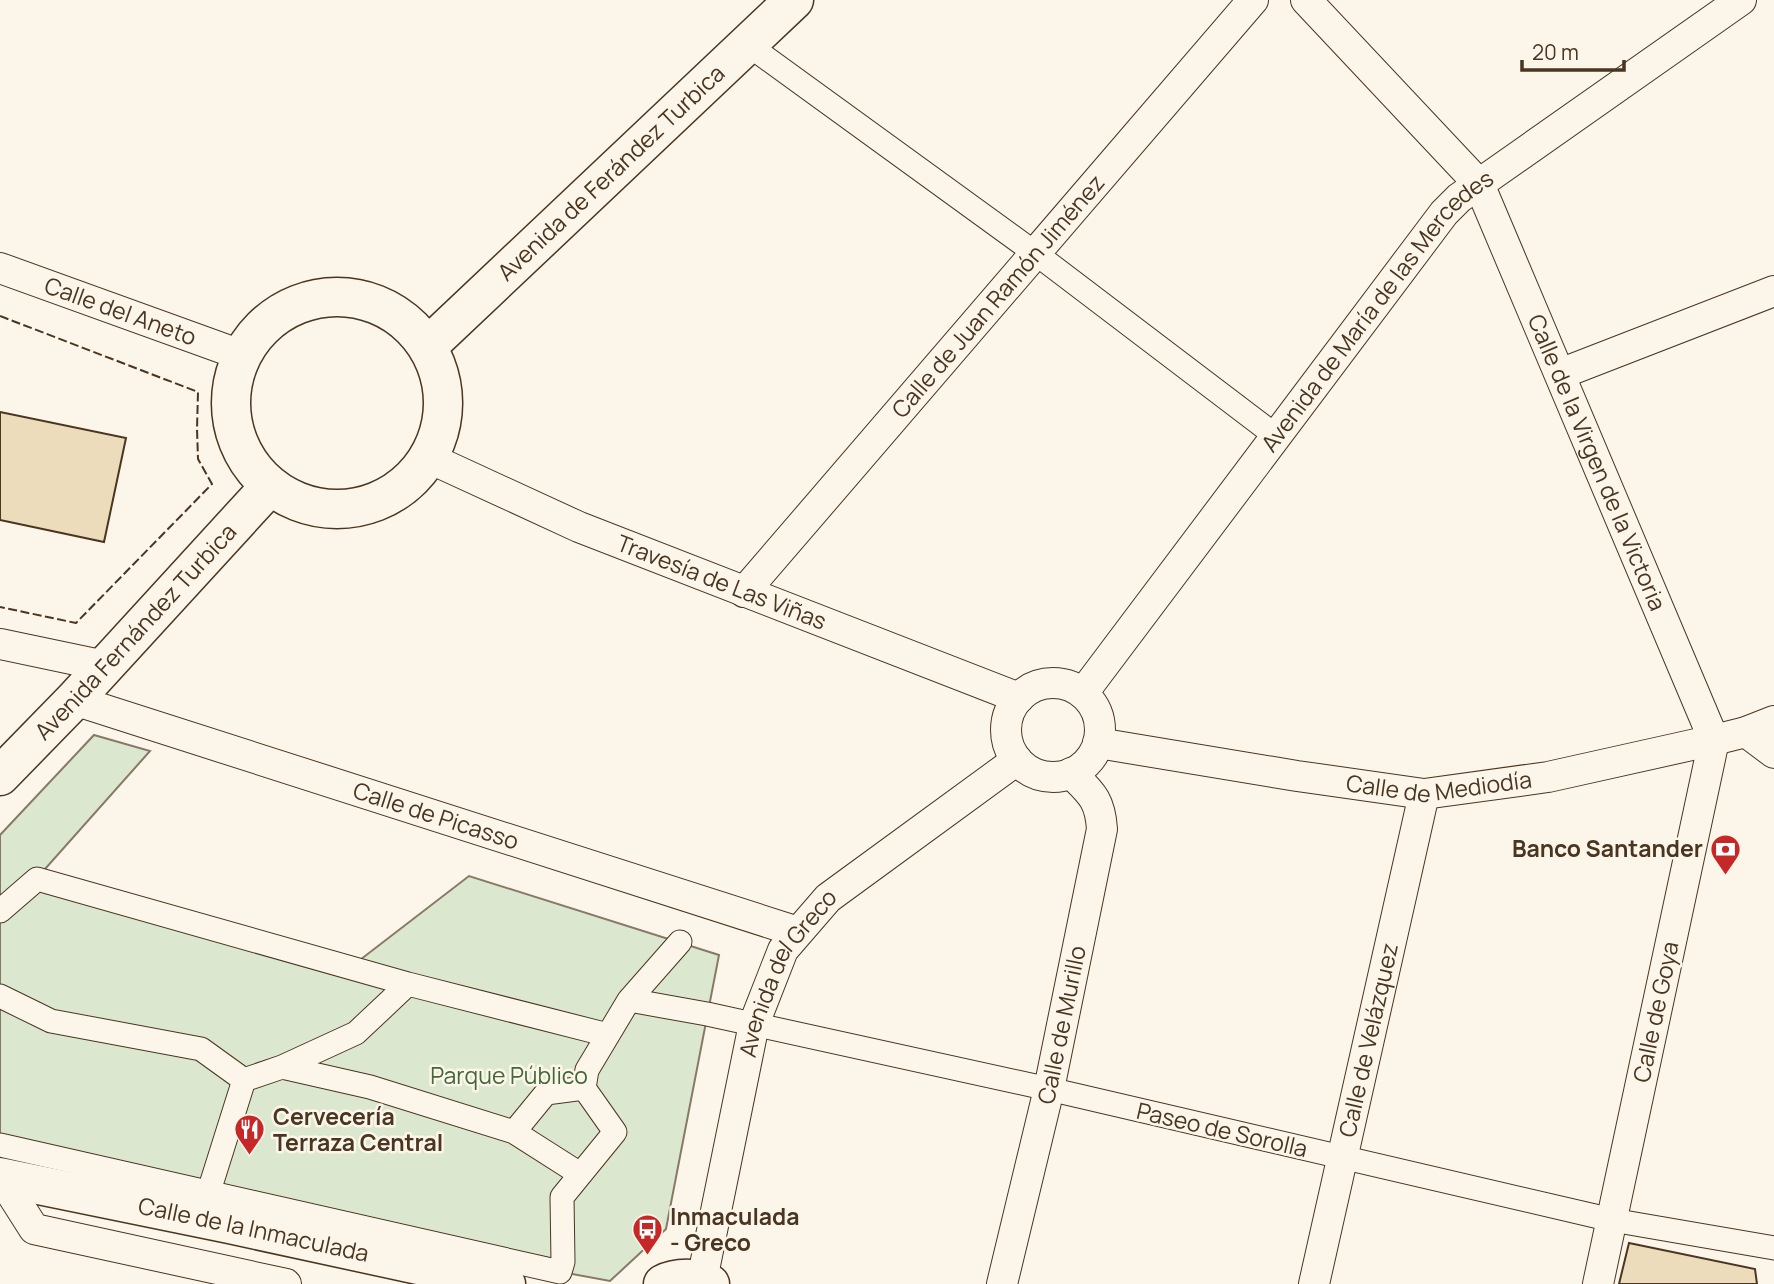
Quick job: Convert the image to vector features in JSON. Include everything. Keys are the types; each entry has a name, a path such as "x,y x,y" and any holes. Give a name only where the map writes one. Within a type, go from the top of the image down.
{"street":[{"name":"Avenida de Ferández Turbica","path":"428,346 794,0"},
{"name":"Calle de Juan Ramón Jiménez","path":"744,592 1253,0"},
{"path":"1306,0 1479,184"},
{"name":"Avenida de María de las Mercedes","path":"1083,693 1444,213 1459,198 1741,0"},
{"path":"747,44 1035,253 1276,436"},
{"name":"Calle de la Virgen de la Victoria","path":"1479,184 1714,740"},
{"name":"Calle del Aneto","path":"0,268 241,355"},
{"path":"1560,374 1774,291"},
{"path":"348,297 380,305 407,322 428,346 440,373 444,402 440,431 429,458 405,485 373,503 337,509 301,503 270,486 246,458 232,425 231,389 241,355 260,329 286,309 316,298 348,297"},
{"name":"Travesía de Las Viñas","path":"429,458 579,527 1018,698"},
{"name":"Avenida Fernández Turbica","path":"0,776 74,700 270,486"},
{"path":"0,644 105,666"},
{"path":"1043,684 1071,686 1083,693 1098,716 1100,729 1093,755 1083,766 1056,777 1028,769 1017,760 1006,736 1006,723 1018,698 1029,689 1043,684"},
{"name":"Calle de Picasso","path":"74,700 798,932"},
{"name":"Calle de Mediodía","path":"1098,743 1424,794 1548,778 1714,740 1774,722"},
{"path":"1746,732 1774,753"},
{"name":"Calle de Goya","path":"1598,1284 1714,740"},
{"name":"Avenida del Greco","path":"706,1282 754,1024 783,950 828,898 1017,760"},
{"name":"Calle de Murillo","path":"1002,1284 1049,1090 1102,829 1101,812 1093,796 1071,773"},
{"name":"Calle de Velázquez","path":"1314,1284 1424,794"},
{"path":"0,911 37,879 408,984 608,1035"},
{"path":"0,1145 561,1272 562,1198 615,1132 584,1088 587,1070 629,1000 680,942"},
{"path":"244,1080 282,1067 356,1033 408,984"},
{"path":"0,996 51,1021 201,1049 244,1080"},
{"name":"Paseo de Sorolla","path":"629,1000 754,1024 1049,1090 1612,1220 1774,1248"},
{"path":"282,1067 370,1087 514,1132 580,1174"},
{"path":"209,1191 244,1080"},
{"path":"514,1132 545,1093 584,1088"},
{"name":"Calle de la Inmaculada","path":"0,1177 34,1229 236,1279 286,1284"},
{"name":"Calle de la Inmaculada","path":"0,1177 506,1284"},
{"path":"663,1284 672,1280 706,1282"}],"green space":[{"name":"Parque Público","path":"94,735 150,751 37,878 356,963 469,876 719,955 666,1229 610,1281 545,1269 0,1145 0,835"}],"building":[{"path":"0,412 126,438 104,542 0,520"},
{"path":"1629,1243 1755,1269 1757,1284 1619,1284"}],"fence":[{"path":"0,316 198,392 198,459 212,484 76,623 0,607"}],"place":[{"name":"Banco Santander","path":"1726,876"},
{"name":"Cervecería Terraza Central","path":"250,1157"},
{"name":"Inmaculada - Greco","path":"647,1257"}]}
